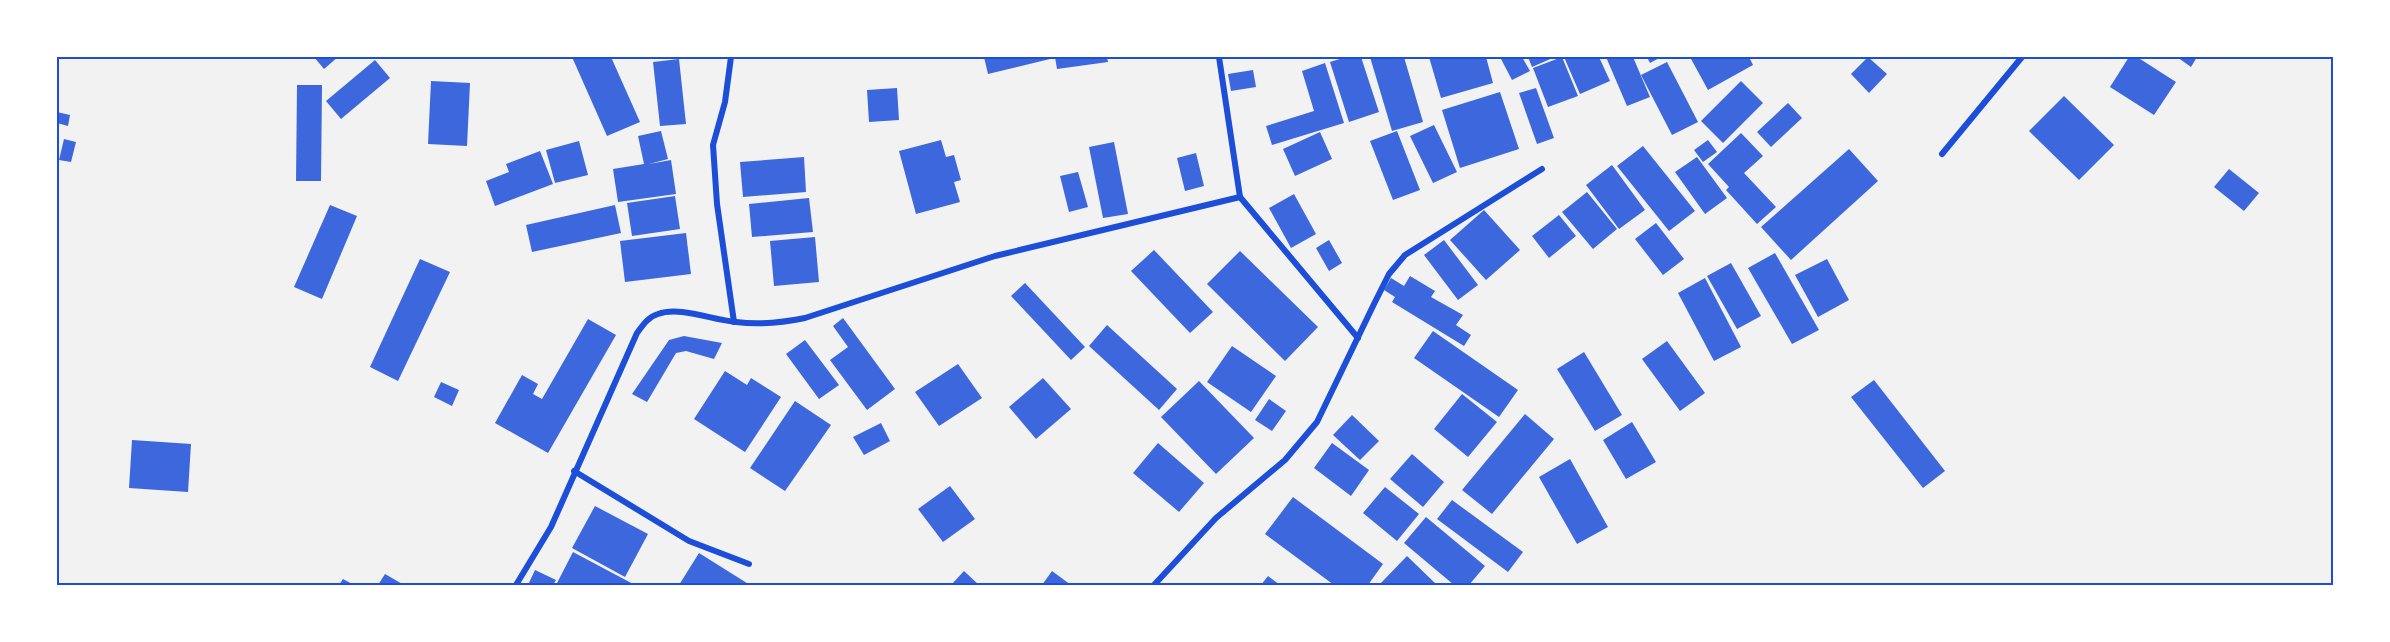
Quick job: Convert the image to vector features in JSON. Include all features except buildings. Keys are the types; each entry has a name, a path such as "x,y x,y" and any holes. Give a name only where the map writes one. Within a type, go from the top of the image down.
{"street":[{"path":"731,57 725,102 713,145 717,204 734,322"},
{"path":"1219,57 1240,197 1358,338"},
{"path":"1942,154 2022,57"},
{"path":"1154,585 1216,518 1285,460 1317,422 1389,274 1406,255 1542,169"},
{"path":"516,585 551,527 637,333 645,321 658,314 675,313 734,322 773,324 805,318 995,256 1240,197"},
{"path":"574,471 689,541 749,564"}]}
